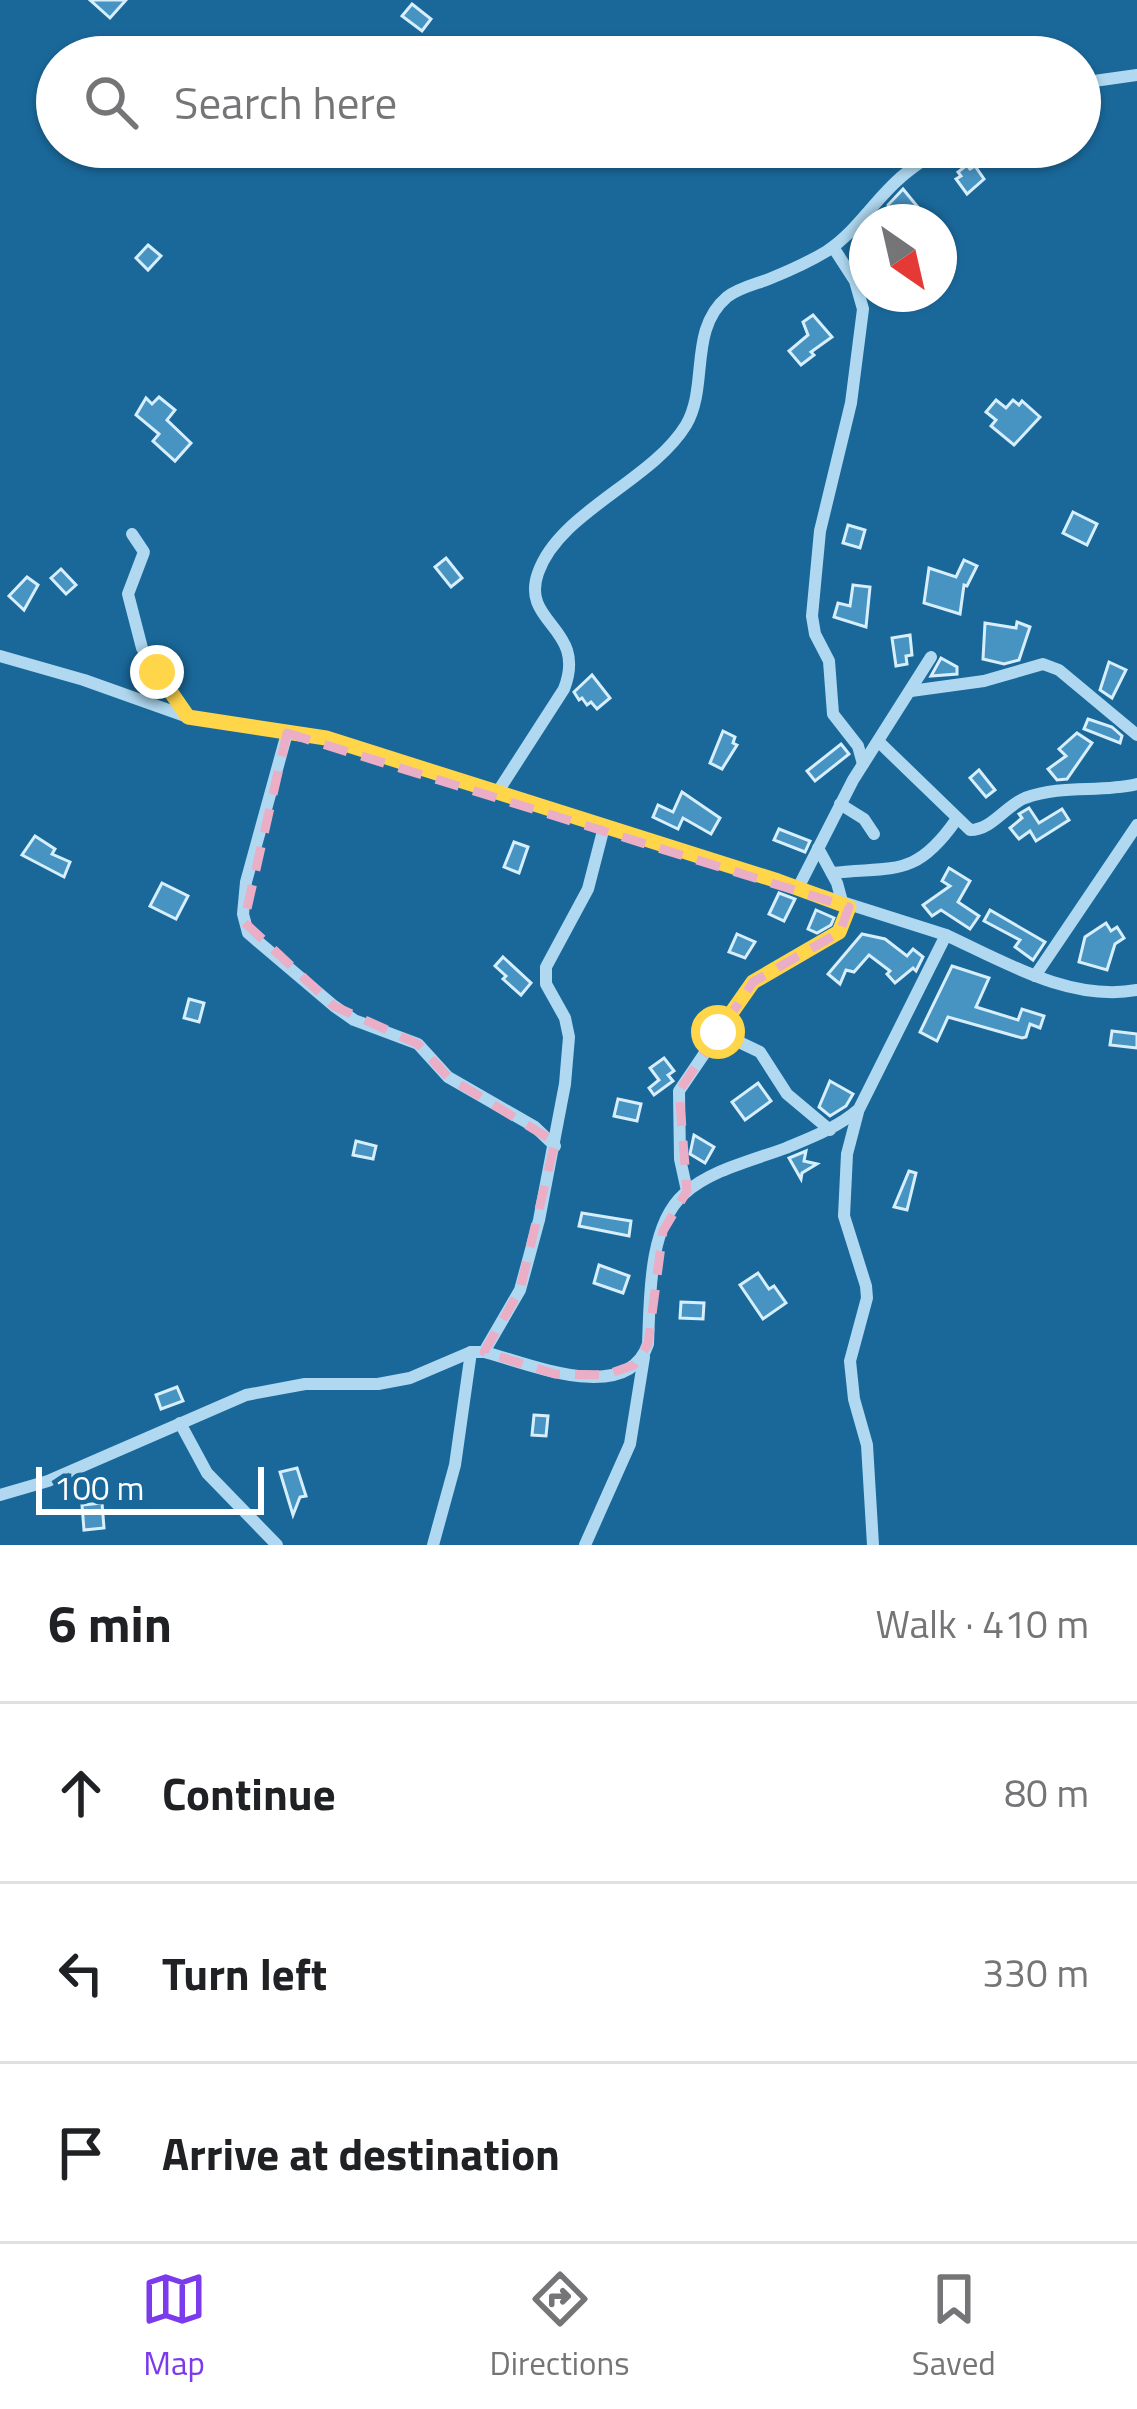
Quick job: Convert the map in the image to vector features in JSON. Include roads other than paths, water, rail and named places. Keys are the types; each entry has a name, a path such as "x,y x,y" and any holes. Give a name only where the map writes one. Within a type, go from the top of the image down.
{"street":[{"path":"1101,80 1137,75"},
{"path":"497,793 570,673 572,659 566,642 539,610 534,594 547,552 684,428 699,388 700,345 723,300 832,247 914,168"},
{"path":"832,247 860,292 862,332 835,482 820,531 812,616 815,634 830,661 832,714 858,746 862,764"},
{"path":"132,534 144,552 128,594 142,648 188,717"},
{"path":"0,656 188,717 326,738 946,935 1035,976 1096,992 1137,990"},
{"path":"798,888 862,764 931,657"},
{"path":"911,691 984,681 1043,664 1059,670 1137,735"},
{"path":"287,733 246,882 243,914 248,933 354,1020 418,1044 448,1077 535,1126 554,1146"},
{"path":"879,742 921,779 956,820 976,831 1012,803 1042,792 1137,784"},
{"path":"839,804 864,819 874,834"},
{"path":"832,873 902,868 936,846 956,820"},
{"path":"1035,976 1137,825"},
{"path":"433,1545 455,1465 477,1352 520,1290 554,1146 569,1037 544,974 588,889 604,827"},
{"path":"687,1191 677,1101 753,982 839,932 846,906 818,848"},
{"path":"873,1545 867,1445 854,1399 850,1361 867,1298 844,1216 847,1154 859,1109 946,935"},
{"path":"718,1032 760,1052 787,1094 830,1130"},
{"path":"585,1545 630,1444 659,1245 673,1207 687,1191 830,1130 859,1109"},
{"path":"0,1495 48,1481 246,1395 305,1384 378,1384 410,1378 477,1352 581,1378 606,1376 644,1357"},
{"path":"180,1423 207,1473 277,1545"}]}
